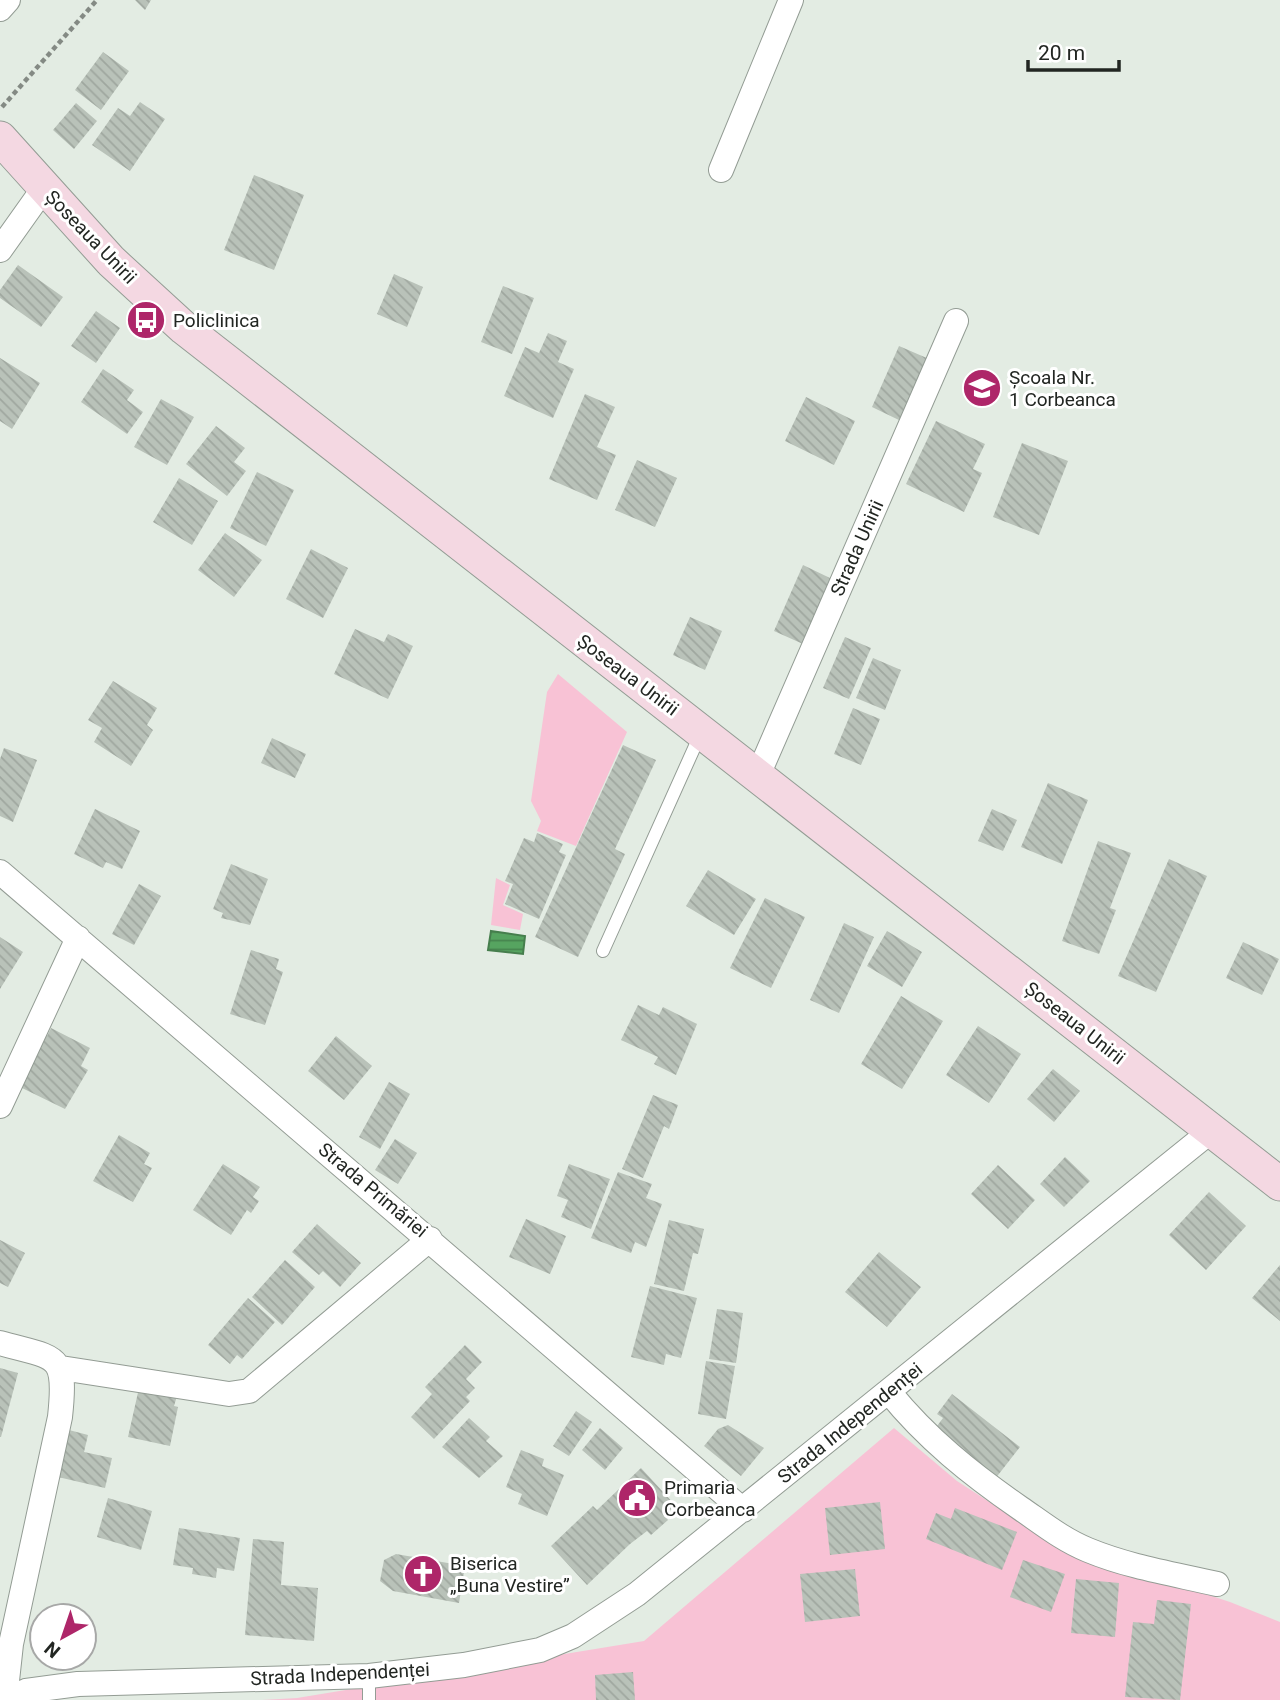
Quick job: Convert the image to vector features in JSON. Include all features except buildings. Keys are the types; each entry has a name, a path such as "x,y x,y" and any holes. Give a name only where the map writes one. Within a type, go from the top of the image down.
{"main road":[{"name":"Șoseaua Unirii","path":"0,138 111,261 184,328 1280,1184"}],"street":[{"path":"0,9 8,0"},
{"path":"721,170 792,0"},
{"path":"0,250 44,188"},
{"name":"Strada Unirii","path":"758,775 956,321"},
{"name":"Strada Primăriei","path":"0,872 743,1510"},
{"path":"0,1106 78,938"},
{"name":"Strada Independenței","path":"4,1700 26,1691 78,1684 369,1688 505,1658 573,1636 637,1594 1211,1131"},
{"path":"61,1368 229,1394 249,1391 430,1239"},
{"path":"0,1343 54,1359 61,1368 64,1382 60,1417 11,1644 4,1700"},
{"path":"889,1392 916,1426 969,1472 1062,1537 1089,1551 1132,1565 1217,1584"}],"lane":[{"path":"603,951 701,731"}],"path":[{"path":"0,109 97,0"}],"shaded area":[{"path":"558,674 627,732 576,846 537,831 541,821 531,801 547,692"},
{"path":"496,878 510,885 503,905 523,914 520,930 491,925"},
{"path":"491,931 525,936 523,954 488,950"},
{"path":"894,1428 957,1481 1056,1545 1230,1602 1280,1622 1280,1700 262,1700 297,1698 644,1641"}],"place":[{"name":"Policlinica","path":"146,320"},
{"name":"Școala Nr. 1 Corbeanca","path":"982,388"},
{"name":"Primaria Corbeanca","path":"637,1498"},
{"name":"Biserica „Buna Vestire”","path":"423,1574"}]}
